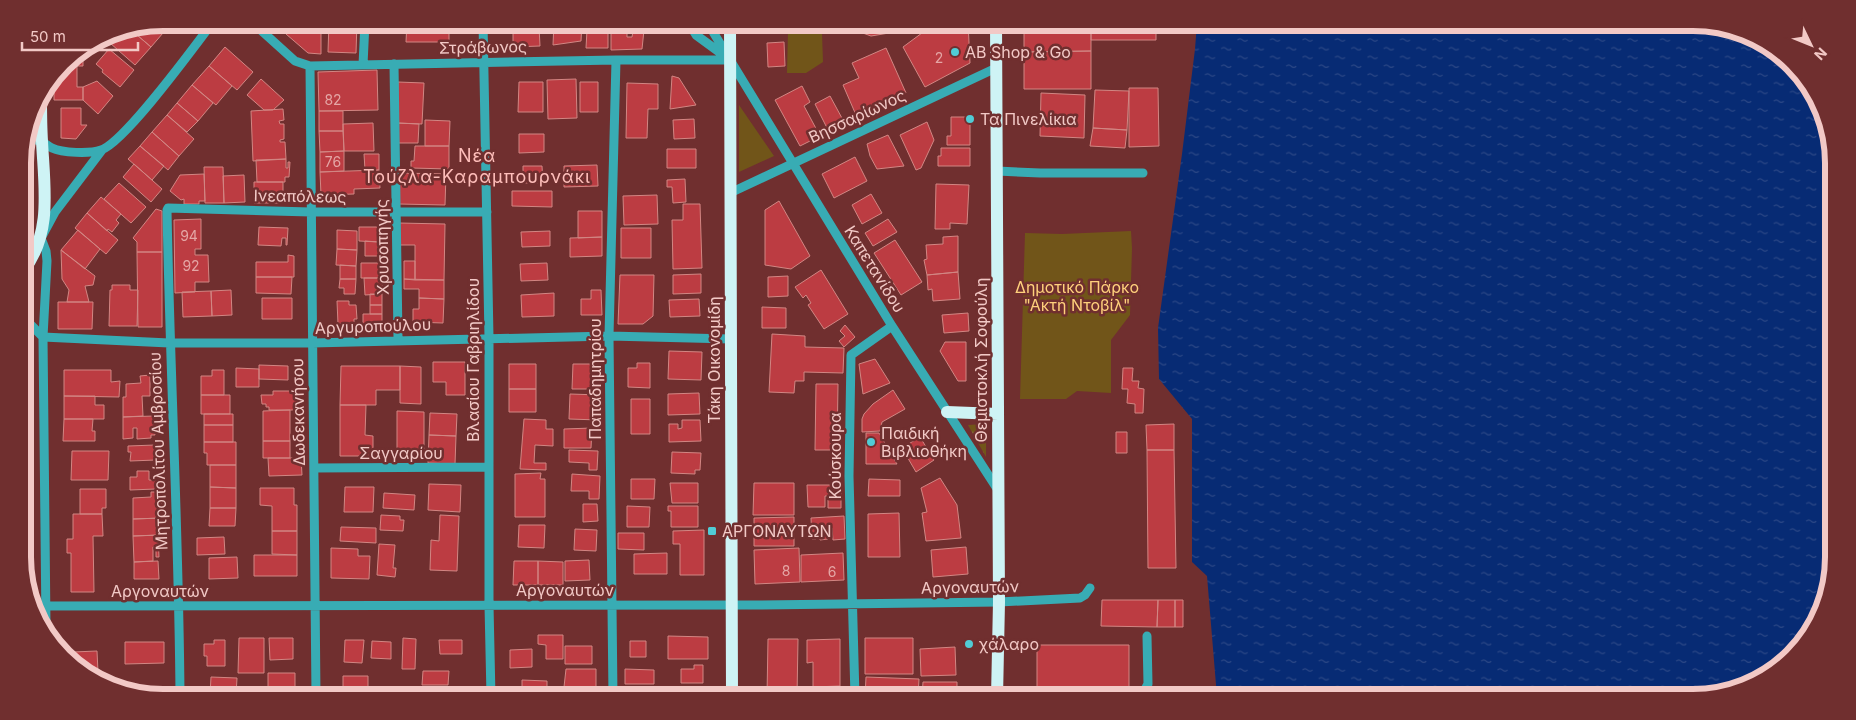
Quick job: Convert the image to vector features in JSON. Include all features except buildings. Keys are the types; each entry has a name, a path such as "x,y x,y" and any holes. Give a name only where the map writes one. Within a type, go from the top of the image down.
{"main road":[{"name":"Τάκη Οικονομίδη","path":"730,31 732,689"},
{"name":"Θεμιστοκλή Σοφούλη","path":"996,31 999,602 997,688"},
{"path":"32,260 37,252 41,238 44,212 41,111"},
{"path":"947,412 998,414"}],"street":[{"path":"46,618 43,337 46,250 41,238 55,212 102,150 118,138 133,122 206,31"},
{"name":"Στράβωνος","path":"262,31 295,61 310,66 616,60 730,60"},
{"path":"364,65 365,31"},
{"name":"Βλασίου Γαβριηλίδου","path":"483,31 489,338 488,605 491,689"},
{"name":"Καπετανίδου","path":"694,31 730,60"},
{"name":"Καπετανίδου","path":"712,31 892,326 998,490"},
{"name":"Παπαδημητρίου","path":"613,689 609,336 616,60"},
{"name":"Χρυσοπηγής","path":"394,64 398,340"},
{"name":"Δωδεκανήσου","path":"310,66 316,689"},
{"name":"Βησσαρίωνος","path":"730,193 996,68"},
{"path":"33,140 60,150 76,152 102,150"},
{"path":"997,171 1040,173 1143,172"},
{"name":"Ινεαπόλεως","path":"172,206 311,212 487,212"},
{"name":"Μητροπολίτου Αμβροσίου","path":"172,206 167,210 169,343 179,606 180,689"},
{"path":"32,326 43,337"},
{"name":"Κούσκουρα","path":"855,689 849,476 851,356 892,326"},
{"name":"Αργυροπούλου","path":"43,337 169,343 609,336 731,339"},
{"name":"Σαγγαρίου","path":"314,468 489,467"},
{"name":"Αργοναυτών","path":"41,606 999,602 1080,598 1090,588"},
{"path":"1146,688 1148,684 1147,636"}],"green space":[{"path":"788,31 822,33 823,62 806,73 787,73"},
{"path":"739,105 774,156 739,172"},
{"name":"Δημοτικό Πάρκο \"Ακτή Ντοβίλ\"","path":"1131,231 1130,315 1111,340 1111,393 1077,391 1066,399 1020,399 1025,233 1062,234"},
{"path":"986,424 986,457 968,425"}],"water":[{"path":"1196,31 1693,31 1710,32 1736,38 1773,58 1798,83 1815,112 1824,146 1825,163 1825,557 1824,574 1818,600 1798,637 1773,662 1759,671 1744,679 1710,688 1216,688 1207,576 1192,562 1192,419 1159,379 1158,328"}],"place":[{"name":"AB Shop & Go","path":"955,52"},
{"name":"Τα Πινελίκια","path":"970,119"},
{"name":"Παιδική Βιβλιοθήκη","path":"871,442"},
{"name":"ΑΡΓΟΝΑΥΤΩΝ","path":"712,531"},
{"name":"χάλαρο","path":"969,644"}],"district":[{"name":"Νέα Τούζλα-Καραμπουρνάκι","path":"477,165"}]}
